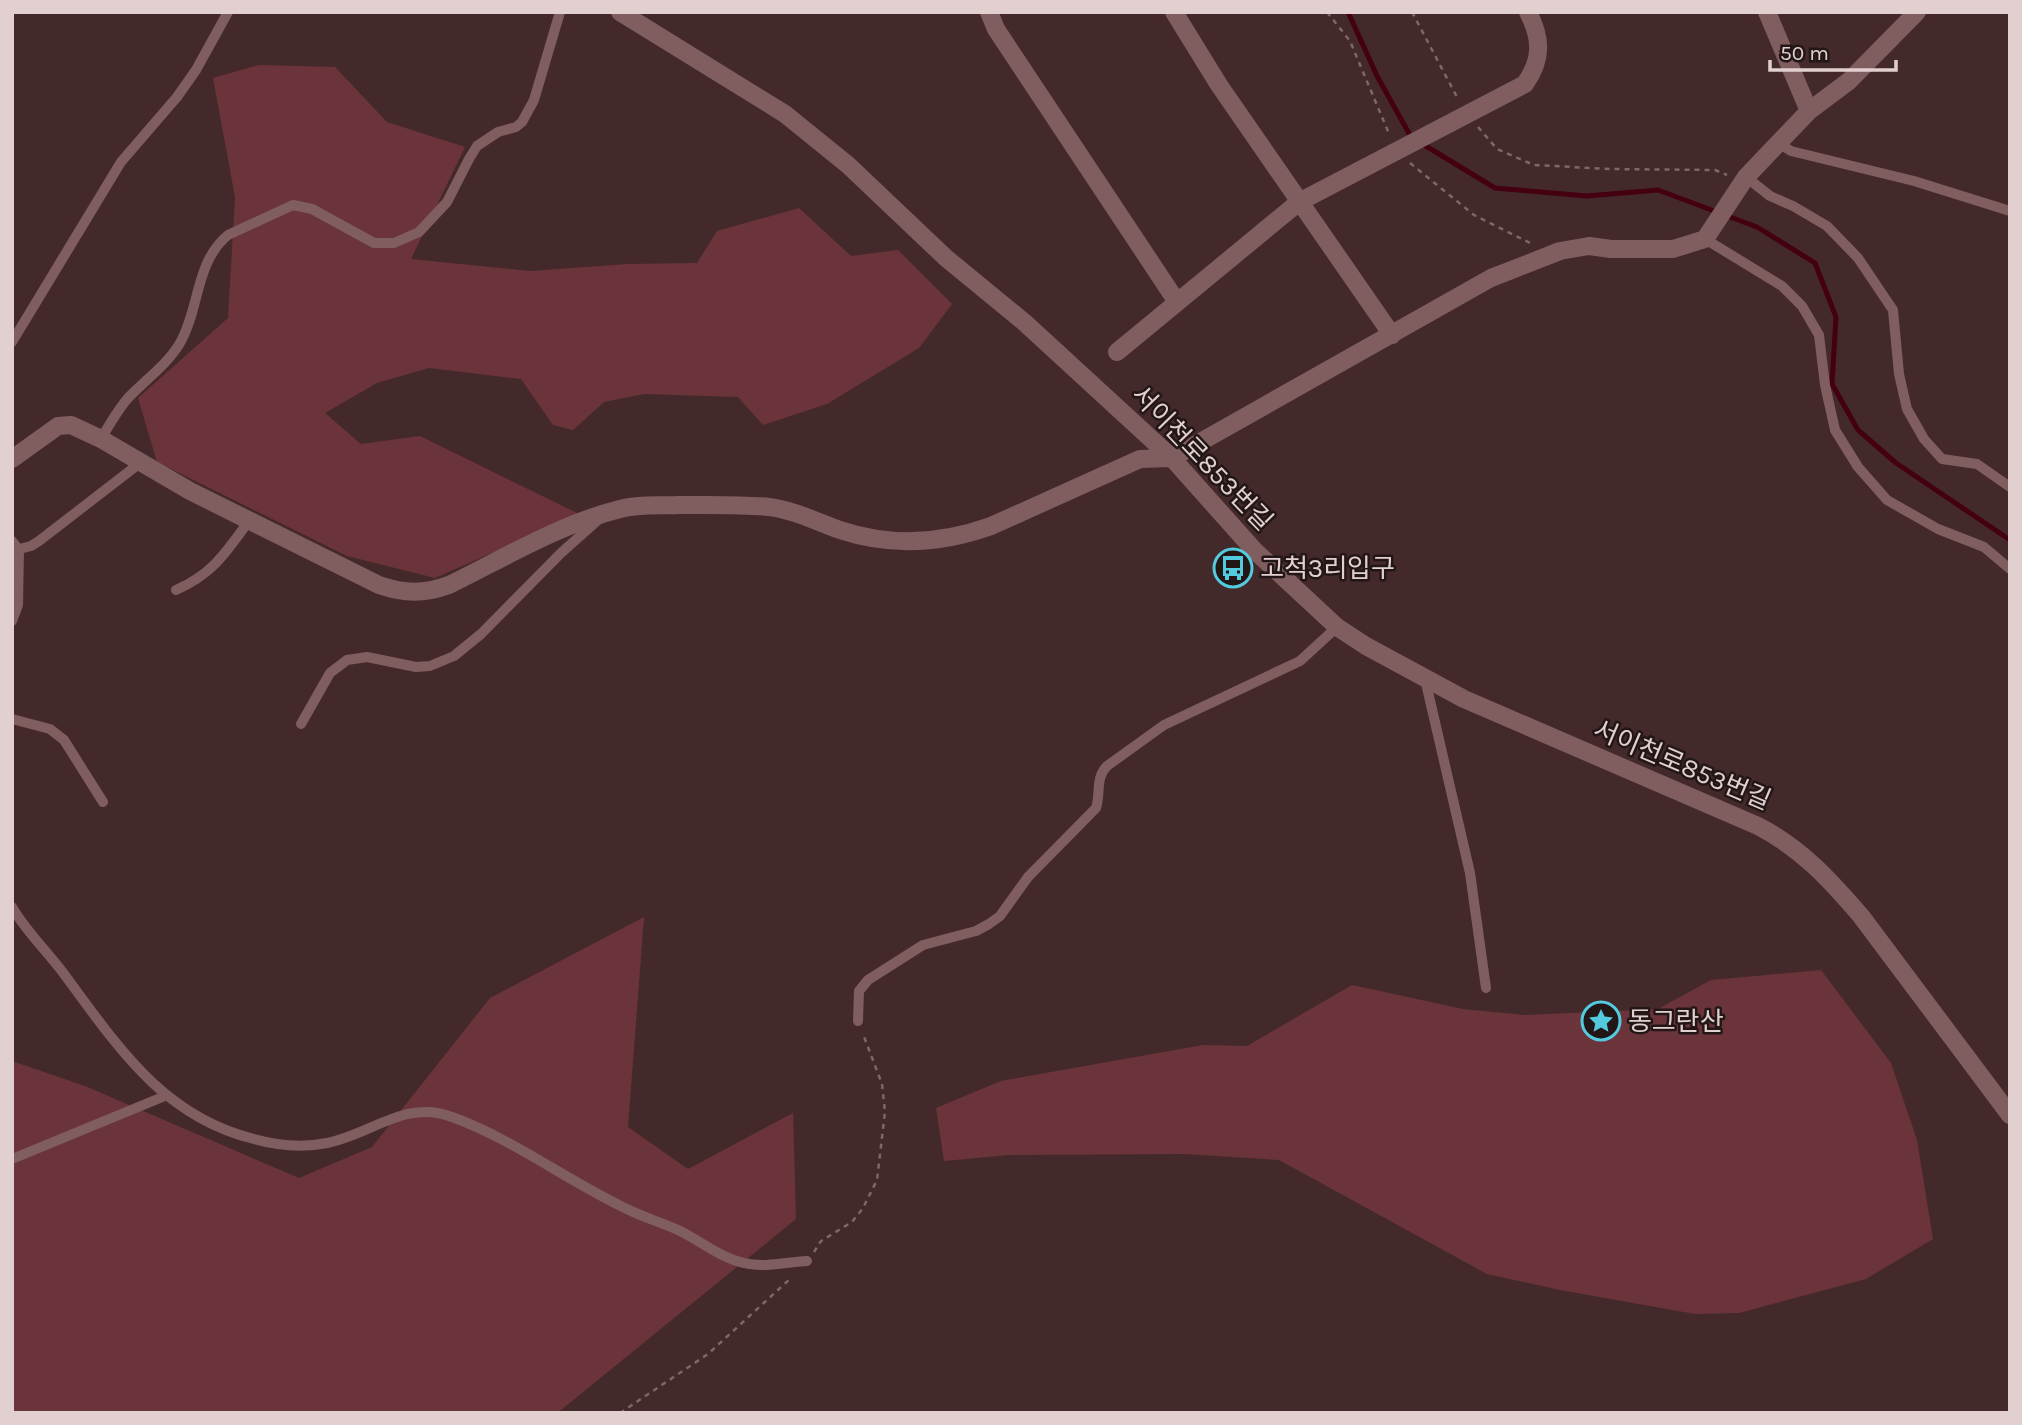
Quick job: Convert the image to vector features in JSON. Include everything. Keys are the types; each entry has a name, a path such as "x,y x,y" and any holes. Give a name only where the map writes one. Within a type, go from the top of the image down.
{"street":[{"name":"서이천로853번길","path":"620,12 748,90 816,137 946,258 1063,356 1172,458 1254,550 1338,627 1366,646 1425,678 1508,719 1758,827 1782,838 1797,849 1828,878 1861,916 2010,1115"},
{"path":"989,12 996,29 1177,302"},
{"path":"1174,12 1219,85 1392,335"},
{"path":"1117,352 1298,202 1525,84 1535,69 1539,45 1528,12"},
{"path":"1767,12 1809,111"},
{"path":"12,459 63,425 83,429 248,521 379,585 407,593 434,590 449,585 560,531 605,514 642,506 768,507 785,510 868,538 894,542 916,542 969,534 1140,458 1172,458 1491,278 1551,254 1589,246 1611,249 1673,248 1708,235 1743,182 1778,143 1809,111 1849,81 1917,12"}],"lane":[{"path":"12,342 121,162 177,97 196,70 228,12"},
{"path":"101,439 128,399 172,355 180,343 187,329 204,268 219,242 228,235 293,205 313,209 374,243 394,243 419,232 447,202 477,146 498,132 516,127 522,122 534,100 560,12"},
{"path":"1778,143 1791,150 1914,181 2010,211"},
{"path":"1743,182 1827,226 1858,258 1893,310 1899,374 1907,408 1924,439 1942,458 1977,464 2010,487"},
{"path":"1708,235 1782,286 1802,306 1819,335 1825,386 1835,430 1858,467 1887,500 1938,529 1984,547 2010,569"},
{"path":"12,621 18,605 14,547 39,541 140,463"},
{"path":"301,724 330,673 347,660 367,657 416,667 430,666 454,656 481,634 561,553 605,514"},
{"path":"176,590 198,580 212,568 248,521"},
{"path":"858,1021 859,991 868,980 923,945 976,932 1000,916 1028,877 1096,808 1100,798 1099,779 1107,766 1164,725 1300,661 1338,627"},
{"path":"1425,678 1470,873 1486,988"},
{"path":"12,719 50,729 64,740 103,802"},
{"path":"12,907 107,1033 165,1096 199,1118 239,1136 277,1145 308,1146 355,1136 388,1119 412,1112 430,1111 477,1126 626,1209 690,1236 727,1259 748,1264 807,1261"},
{"path":"12,1159 165,1096"}],"path":[{"path":"1412,12 1467,115 1497,149 1534,165 1622,170 1715,170 1743,182"},
{"path":"620,1413 708,1354 779,1291 807,1261 821,1241 852,1222 863,1208 877,1180 886,1111 882,1084 858,1021"}],"shaded area":[{"path":"259,65 335,67 387,122 465,147 411,259 530,271 628,264 697,263 717,231 799,208 851,256 898,250 952,304 919,348 827,404 763,425 738,397 644,394 604,402 573,430 553,425 521,379 429,368 377,383 325,413 361,444 420,436 579,514 435,578 347,556 157,462 138,398 228,318 235,197 213,78"},
{"path":"644,917 628,1127 688,1169 793,1113 796,1219 561,1410 557,1413 12,1413 12,1061 85,1086 299,1178 372,1147 490,998"},
{"path":"1821,970 1891,1063 1917,1140 1933,1239 1866,1279 1739,1313 1695,1314 1487,1274 1279,1160 1185,1154 1009,1155 944,1161 936,1108 1001,1081 1203,1045 1247,1046 1352,985 1463,1009 1525,1015 1658,1009 1711,980"}],"waterway":[{"path":"1348,12 1377,76 1411,137 1495,188 1587,196 1658,190 1757,227 1815,263 1836,317 1832,384 1858,430 1896,463 2010,540"}],"place":[{"name":"고척3리입구","path":"1233,568"},
{"name":"동그란산","path":"1601,1021"}]}
